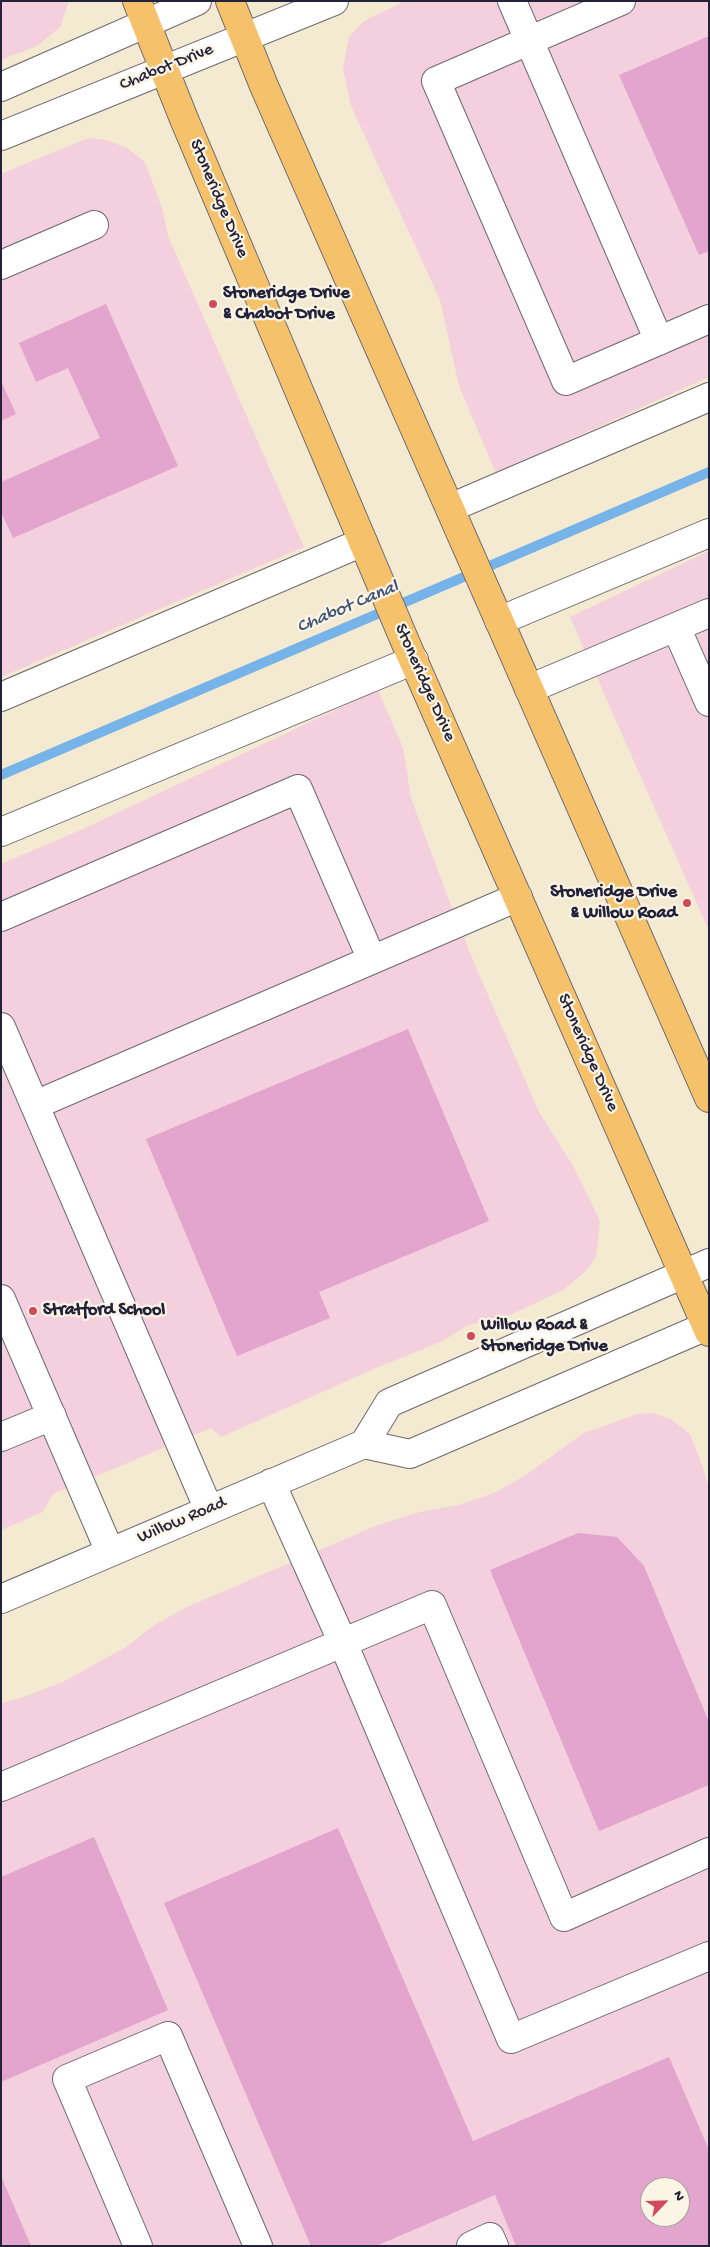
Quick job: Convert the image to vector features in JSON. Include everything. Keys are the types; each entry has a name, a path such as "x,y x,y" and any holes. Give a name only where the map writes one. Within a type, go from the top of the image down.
{"main road":[{"path":"230,1 453,516 709,1098"},
{"name":"Stoneridge Drive","path":"141,12 410,653 708,1328"}],"street":[{"path":"1,87 141,12 197,1"},
{"name":"Chabot Drive","path":"1,136 334,1"},
{"path":"512,1 659,341"},
{"path":"621,1 436,81 566,381 709,319"},
{"path":"1,264 94,225"},
{"path":"453,516 709,398"},
{"path":"497,616 709,533"},
{"path":"1,697 367,550"},
{"path":"529,689 709,613"},
{"path":"676,627 709,702"},
{"path":"1,832 410,653"},
{"path":"1,917 298,789 372,960"},
{"path":"35,1105 518,897"},
{"path":"1,1027 209,1510"},
{"path":"708,1328 410,1454 364,1444 389,1402 709,1263"},
{"path":"1,1299 110,1552"},
{"path":"1,1437 52,1416"},
{"name":"Willow Road","path":"1,1599 364,1444"},
{"path":"271,1483 343,1642 511,2039 707,1961"},
{"path":"1,1788 432,1605 564,1916 709,1852"},
{"path":"138,2246 67,2079 168,2036 258,2246"},
{"path":"471,2246 490,2237 494,2246"}],"shaded area":[{"path":"1,1 69,1 60,27 37,46 1,60"},
{"path":"405,1 709,1 709,377 496,473 459,386 440,300 351,106 343,68 349,37 364,21"},
{"path":"88,138 106,140 127,148 145,162 163,211 168,236 304,547 1,677 1,174"},
{"path":"709,551 709,931 570,617"},
{"path":"378,690 403,748 411,798 475,965 539,1112 573,1166 600,1221 596,1257 586,1271 563,1290 508,1316 468,1325 443,1341 376,1368 221,1437 211,1428 53,1494 43,1512 1,1530 1,864 83,829"},
{"path":"653,1413 672,1420 690,1434 704,1470 709,1490 709,2246 1,2246 1,1703 21,1698 63,1682 126,1647 153,1626 185,1608 378,1525 420,1512 459,1505 496,1492 526,1475 582,1434 637,1414"}],"building":[{"path":"709,36 709,251 699,255 619,75"},
{"path":"106,304 178,466 13,538 1,512 1,482 100,438 68,368 36,382 19,343"},
{"path":"1,381 16,414 1,421"},
{"path":"408,1029 489,1221 319,1292 330,1318 237,1356 146,1139"},
{"path":"578,1533 617,1537 644,1566 709,1722 709,1785 599,1831 490,1570"},
{"path":"338,1828 473,2141 669,2057 709,2150 709,2246 516,2246 495,2195 376,2246 311,2246 164,1903"},
{"path":"94,1837 168,2010 1,2082 1,1877"},
{"path":"1,2176 31,2246 1,2246"}],"waterway":[{"name":"Chabot Canal","path":"1,775 709,472"}],"place":[{"name":"Stoneridge Drive & Chabot Drive","path":"213,304"},
{"name":"Stoneridge Drive & Willow Road","path":"687,903"},
{"name":"Stratford School","path":"33,1311"},
{"name":"Willow Road & Stoneridge Drive","path":"471,1336"}]}
